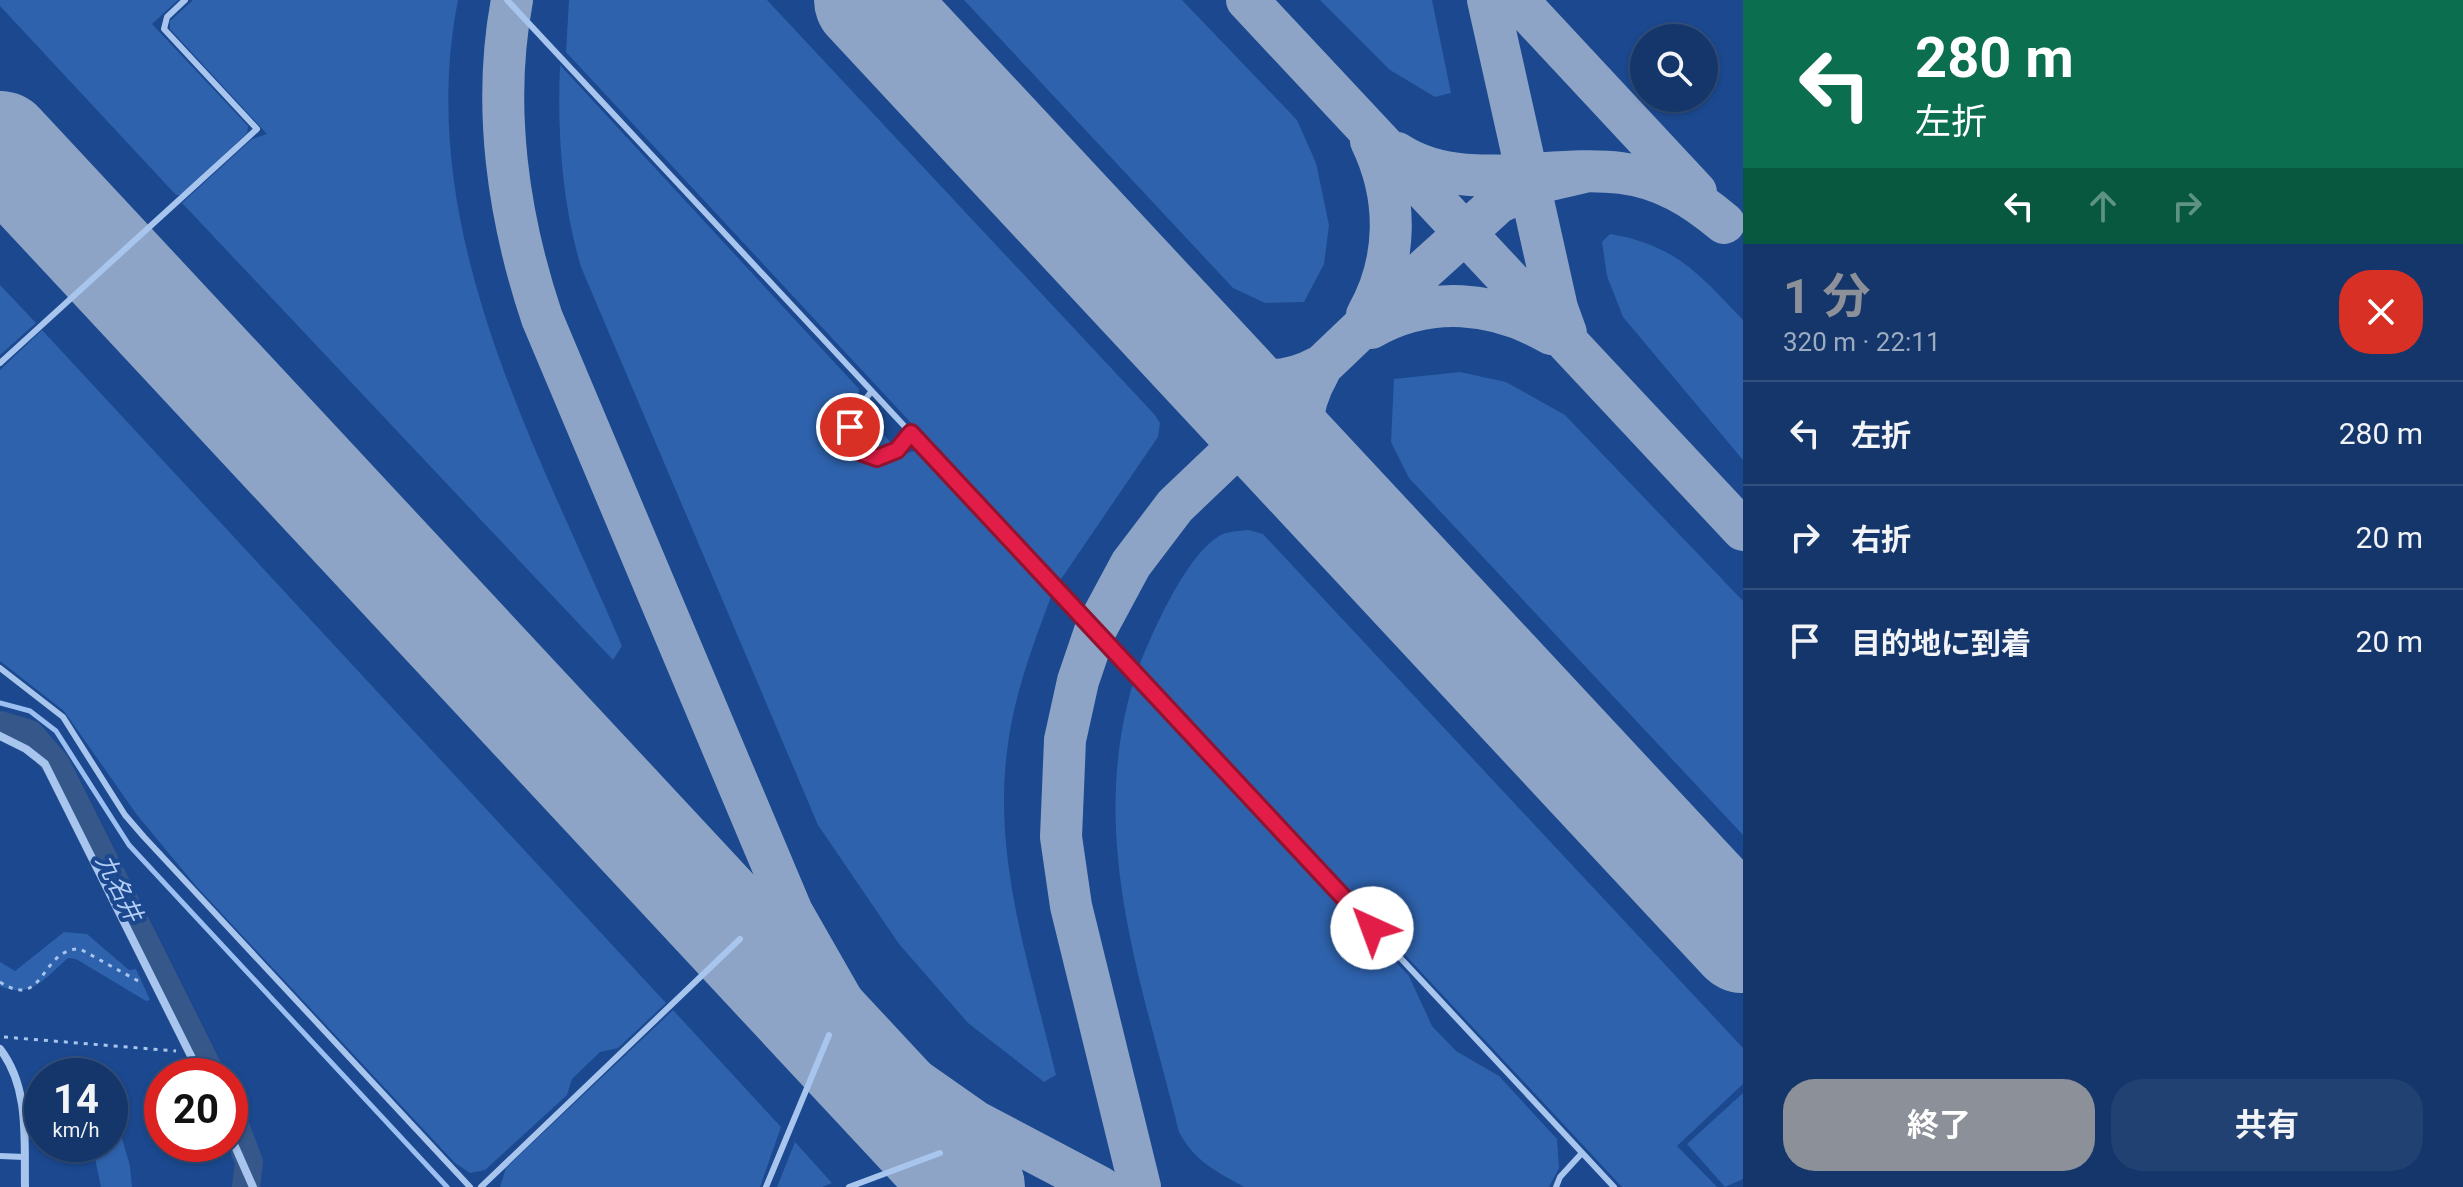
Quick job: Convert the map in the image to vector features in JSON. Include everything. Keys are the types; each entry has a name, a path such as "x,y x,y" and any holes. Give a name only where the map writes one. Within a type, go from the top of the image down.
{"street":[{"path":"0,736 26,749 45,764 192,1058"},
{"path":"0,1049 9,1061 21,1091 24,1157"},
{"path":"24,1162 25,1187"},
{"path":"242,1162 253,1187"}],"lane":[{"path":"0,363 257,129 164,29 167,17 185,0"},
{"path":"507,0 1614,1187"},
{"path":"871,392 854,414 850,427 855,450 865,457 888,456 911,433"},
{"path":"0,668 63,717 125,815 144,837 470,1187"},
{"path":"481,1187 740,939"},
{"path":"766,1187 829,1035"},
{"path":"849,1187 940,1153"},
{"path":"1556,1187 1560,1177 1582,1153"},
{"path":"0,1156 24,1157"}],"path":[{"path":"0,982 8,987 25,989 47,973 60,952 80,949 158,991"},
{"path":"0,1037 189,1052"}],"shaded area":[{"path":"0,0 178,0 152,24 248,126 247,133 182,195 176,195 0,6"},
{"path":"193,0 458,0 449,85 452,169 467,252 490,333 520,413 622,646 613,660 182,203 252,139 267,134 170,29 170,21"},
{"path":"569,0 767,0 1154,414 1160,423 1158,437 1059,582 566,52"},
{"path":"964,0 1182,0 1297,120 1316,163 1329,225 1324,264 1304,302 1265,303 1233,288"},
{"path":"1320,0 1432,0 1451,93 1435,97 1390,70"},
{"path":"560,65 859,389 842,433 852,455 877,465 918,451 1052,594 1014,711 1004,793 1005,834 1017,915 1056,1075 1044,1082 968,1023 899,944 818,825 581,267 569,218 562,168"},
{"path":"1610,234 1633,239 1670,254 1699,276 1743,320 1743,460 1623,317 1607,276 1602,242"},
{"path":"0,285 36,323 0,355"},
{"path":"42,330 666,1003 618,1048 600,1052 572,1079 567,1095 485,1170 470,1173 455,1163 196,886 137,815 64,711 0,661 0,370"},
{"path":"1460,372 1506,382 1565,415 1743,601 1743,835 1409,478 1391,442 1394,379"},
{"path":"864,413 892,444 884,451 864,451 855,434"},
{"path":"1249,530 1263,534 1743,1048 1743,1084 1677,1146 1717,1187 1622,1187 1138,669 1171,597 1194,561 1219,536"},
{"path":"1133,683 1409,976 1432,1026 1456,1051 1499,1076 1557,1139 1559,1168 1549,1187 1244,1187 1207,1165 1192,1151 1179,1132 1136,965 1118,854 1116,798 1120,741"},
{"path":"64,932 87,934 129,970 136,969 150,1000 146,1001 76,959 68,958 45,979 29,988 11,990 0,986 0,962 15,971"},
{"path":"673,1010 781,1127 760,1187 500,1187 506,1168"},
{"path":"1743,1093 1743,1179 1725,1187 1687,1144"},
{"path":"795,1142 832,1183 822,1187 777,1187"},
{"path":"128,1159 132,1187 101,1187 96,1162 128,1162"}],"waterway":[{"path":"0,703 30,711 56,731 129,845 447,1187"},
{"name":"九名井","path":"0,725 30,734 56,764 203,1058"},
{"name":"九名井","path":"246,1187 248,1159"}],"taxiway":[{"path":"512,0 503,80 507,161 520,241 542,318 792,912 868,1045 974,1187"},
{"path":"1247,0 1743,530"},
{"path":"1488,0 1557,308 1566,333"},
{"path":"1517,0 1696,192"},
{"path":"1367,315 1384,272 1391,228 1386,184 1371,141"},
{"path":"1397,153 1422,166 1449,173 1506,175 1593,171 1636,176 1676,190 1724,223"},
{"path":"1140,1187 1071,906 1061,837 1065,740 1078,681 1095,631 1131,564 1175,506 1393,298 1498,203 1541,182 1584,172"},
{"path":"1371,328 1416,310 1462,306 1507,314 1551,334"},
{"path":"1189,345 1219,366 1251,378 1284,379 1319,367"},
{"path":"1319,372 1306,404 1303,434 1310,463 1326,493"},
{"path":"704,900 842,1025"},
{"path":"895,1065 975,1121 1100,1187"}],"runway":[{"path":"868,0 1743,939"},
{"path":"0,145 971,1187"}],"route":[{"path":"850,427 855,450 865,457 888,456 911,433 1372,928"}]}
